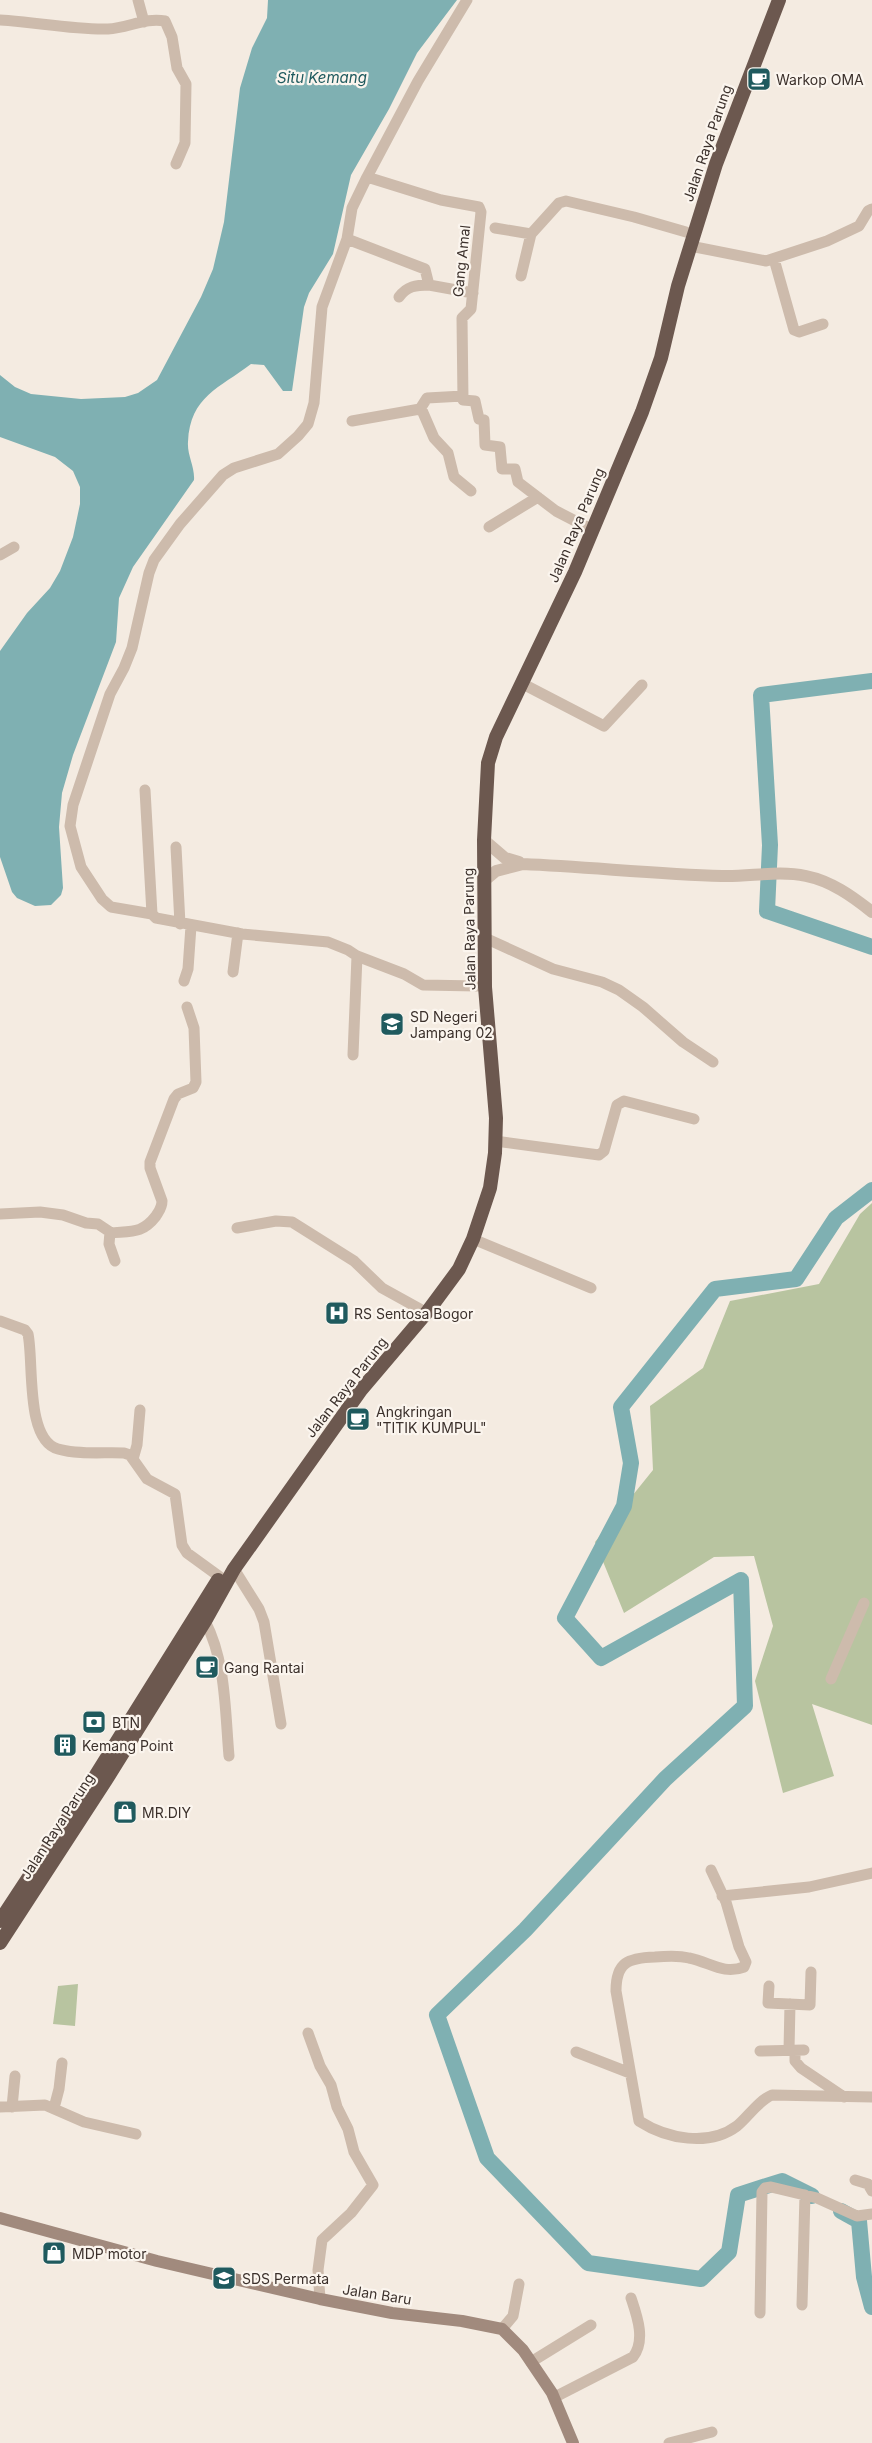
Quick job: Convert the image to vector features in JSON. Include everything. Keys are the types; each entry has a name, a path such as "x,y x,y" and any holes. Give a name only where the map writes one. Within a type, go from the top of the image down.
{"highway":[{"name":"Jalan Raya Parung","path":"1,1916 96,1775 220,1576 354,1387 381,1360 459,1269 473,1239 490,1188 496,1118 485,986 484,840 488,763 496,736 523,684 575,572 642,412 660,358 688,239 738,78 770,0"},
{"name":"Jalan Raya Parung","path":"0,1943 106,1780 205,1621 234,1569 381,1360 452,1265 466,1240 482,1187 487,1152 488,1118 477,986 475,839 482,758 489,734 587,527 601,487 641,393 652,359 673,273 688,239 779,0"}],"main road":[{"name":"Jalan Baru","path":"0,2218 140,2256 320,2300 392,2313 462,2321 502,2329"},
{"path":"502,2329 523,2350 554,2395 573,2443"}],"street":[{"path":"138,0 144,22"},
{"path":"467,0 418,81 366,176 352,208 347,239 322,307 314,403 308,424 278,454 234,468 223,474 185,518 154,560 128,658 110,694 73,805 70,826 75,852 81,867 102,900 111,907 152,914 156,918 185,925 238,934 328,942 357,956 404,974 423,985 477,986"},
{"path":"0,20 80,29 110,29 158,19 165,21 169,26 175,62 186,84 185,143 176,164"},
{"name":"Gang Amal","path":"366,176 441,200 479,207 481,212 473,293 470,311 462,318 463,396"},
{"path":"521,276 531,234 562,201 634,217 688,239 758,261 774,259 828,241 859,226 868,211 872,209"},
{"path":"495,228 531,234"},
{"path":"347,239 425,269 429,285"},
{"path":"774,259 794,330 799,332 823,324"},
{"path":"399,297 410,286 429,285 473,293"},
{"path":"352,421 421,408 427,398 463,396 464,401 475,401 479,419 484,420 485,445 500,447 502,469 516,470 517,480 538,497 556,511 587,527"},
{"path":"421,408 434,438 448,453 454,477 471,491"},
{"path":"489,527 538,497"},
{"path":"0,555 14,547"},
{"path":"523,684 604,726 642,685"},
{"path":"145,790 152,914"},
{"path":"484,840 505,858 524,864 723,876 783,873 806,876 830,883 872,912"},
{"path":"176,847 188,969 184,981"},
{"path":"484,881 496,871 524,864"},
{"path":"233,972 238,934"},
{"path":"485,938 553,969 602,982 619,990 643,1006 683,1042 713,1062"},
{"path":"353,1055 357,956"},
{"path":"0,1214 40,1212 63,1215 86,1224 98,1224 110,1233 141,1230 148,1226 162,1207 162,1201 150,1168 150,1162 174,1099 178,1094 193,1088 196,1082 194,1028 187,1007"},
{"path":"495,1142 599,1155 604,1150 617,1105 624,1101 694,1119"},
{"path":"237,1228 276,1221 292,1222 354,1261 382,1288 420,1309"},
{"path":"110,1233 108,1244 116,1261"},
{"path":"473,1239 591,1288"},
{"path":"0,1321 25,1330 28,1334 36,1418 42,1436 47,1442 59,1449 124,1453 133,1459 147,1479 175,1494 182,1545 187,1552 220,1576"},
{"path":"133,1459 137,1445 140,1410"},
{"path":"234,1569 259,1609 264,1622 281,1724"},
{"path":"831,1679 864,1602"},
{"path":"205,1621 212,1634 223,1684 229,1756"},
{"path":"711,1870 746,1962 744,1966 734,1970 724,1970 691,1958 677,1956 634,1958 624,1964 618,1973 616,1991 639,2121 653,2130 673,2136 715,2137 737,2125 772,2095 872,2096"},
{"path":"722,1896 809,1886 872,1873"},
{"path":"769,1986 768,2002 810,2004 811,1972"},
{"path":"790,2004 796,2051 795,2061 844,2097"},
{"path":"308,2032 320,2066 331,2085 337,2107 348,2129 352,2148 373,2185 351,2213 322,2240 318,2270 320,2300"},
{"path":"760,2050 796,2051"},
{"path":"576,2052 630,2073"},
{"path":"54,2108 60,2090 62,2063"},
{"path":"12,2107 15,2076"},
{"path":"0,2107 45,2106 54,2108 84,2122 136,2134"},
{"path":"855,2180 868,2184 872,2190"},
{"path":"760,2312 762,2192 764,2188 771,2186 805,2195 857,2216 872,2214"},
{"path":"802,2305 805,2195"},
{"path":"502,2329 513,2316 519,2284"},
{"path":"554,2395 634,2357 639,2349 641,2340 631,2298"},
{"path":"535,2367 590,2324"},
{"path":"669,2443 712,2432"}],"green space":[{"path":"872,1203 872,1725 812,1704 834,1776 783,1793 755,1681 773,1626 754,1556 714,1557 624,1613 595,1542 653,1470 650,1406 703,1368 730,1301 819,1284 860,1214"},
{"path":"78,1984 75,2026 53,2024 58,1986"}],"water":[{"name":"Situ Kemang","path":"268,0 457,0 417,53 389,109 351,175 333,254 309,293 304,307 292,391 283,391 264,365 251,364 218,387 201,403 194,414 188,442 194,480 133,567 119,598 116,642 73,755 62,793 59,827 63,888 61,895 51,905 35,906 17,898 12,892 0,857 0,651 27,613 50,588 60,571 73,537 80,504 80,487 73,471 55,457 0,437 0,375 15,387 31,394 81,399 125,397 138,393 157,380 201,297 213,269 224,222 240,88 252,48 267,18"}],"waterway":[{"path":"872,681 761,695 770,845 767,911 872,947"},
{"path":"812,2196 782,2181 738,2195 729,2252 701,2279 588,2263 487,2158 437,2015 525,1930 665,1779 745,1706 741,1580 601,1658 565,1618 624,1506 631,1463 621,1407 715,1289 796,1279 836,1218 872,1190"},
{"path":"841,2211 859,2221 864,2277 872,2307"}],"place":[{"name":"Warkop OMA","path":"759,79"},
{"name":"SD Negeri Jampang 02","path":"392,1024"},
{"name":"RS Sentosa Bogor","path":"337,1313"},
{"name":"Angkringan \"TITIK KUMPUL\"","path":"358,1419"},
{"name":"Gang Rantai","path":"207,1667"},
{"name":"BTN","path":"94,1722"},
{"name":"Kemang Point","path":"65,1745"},
{"name":"MR.DIY","path":"125,1812"},
{"name":"MDP motor","path":"54,2253"},
{"name":"SDS Permata","path":"224,2278"}]}
